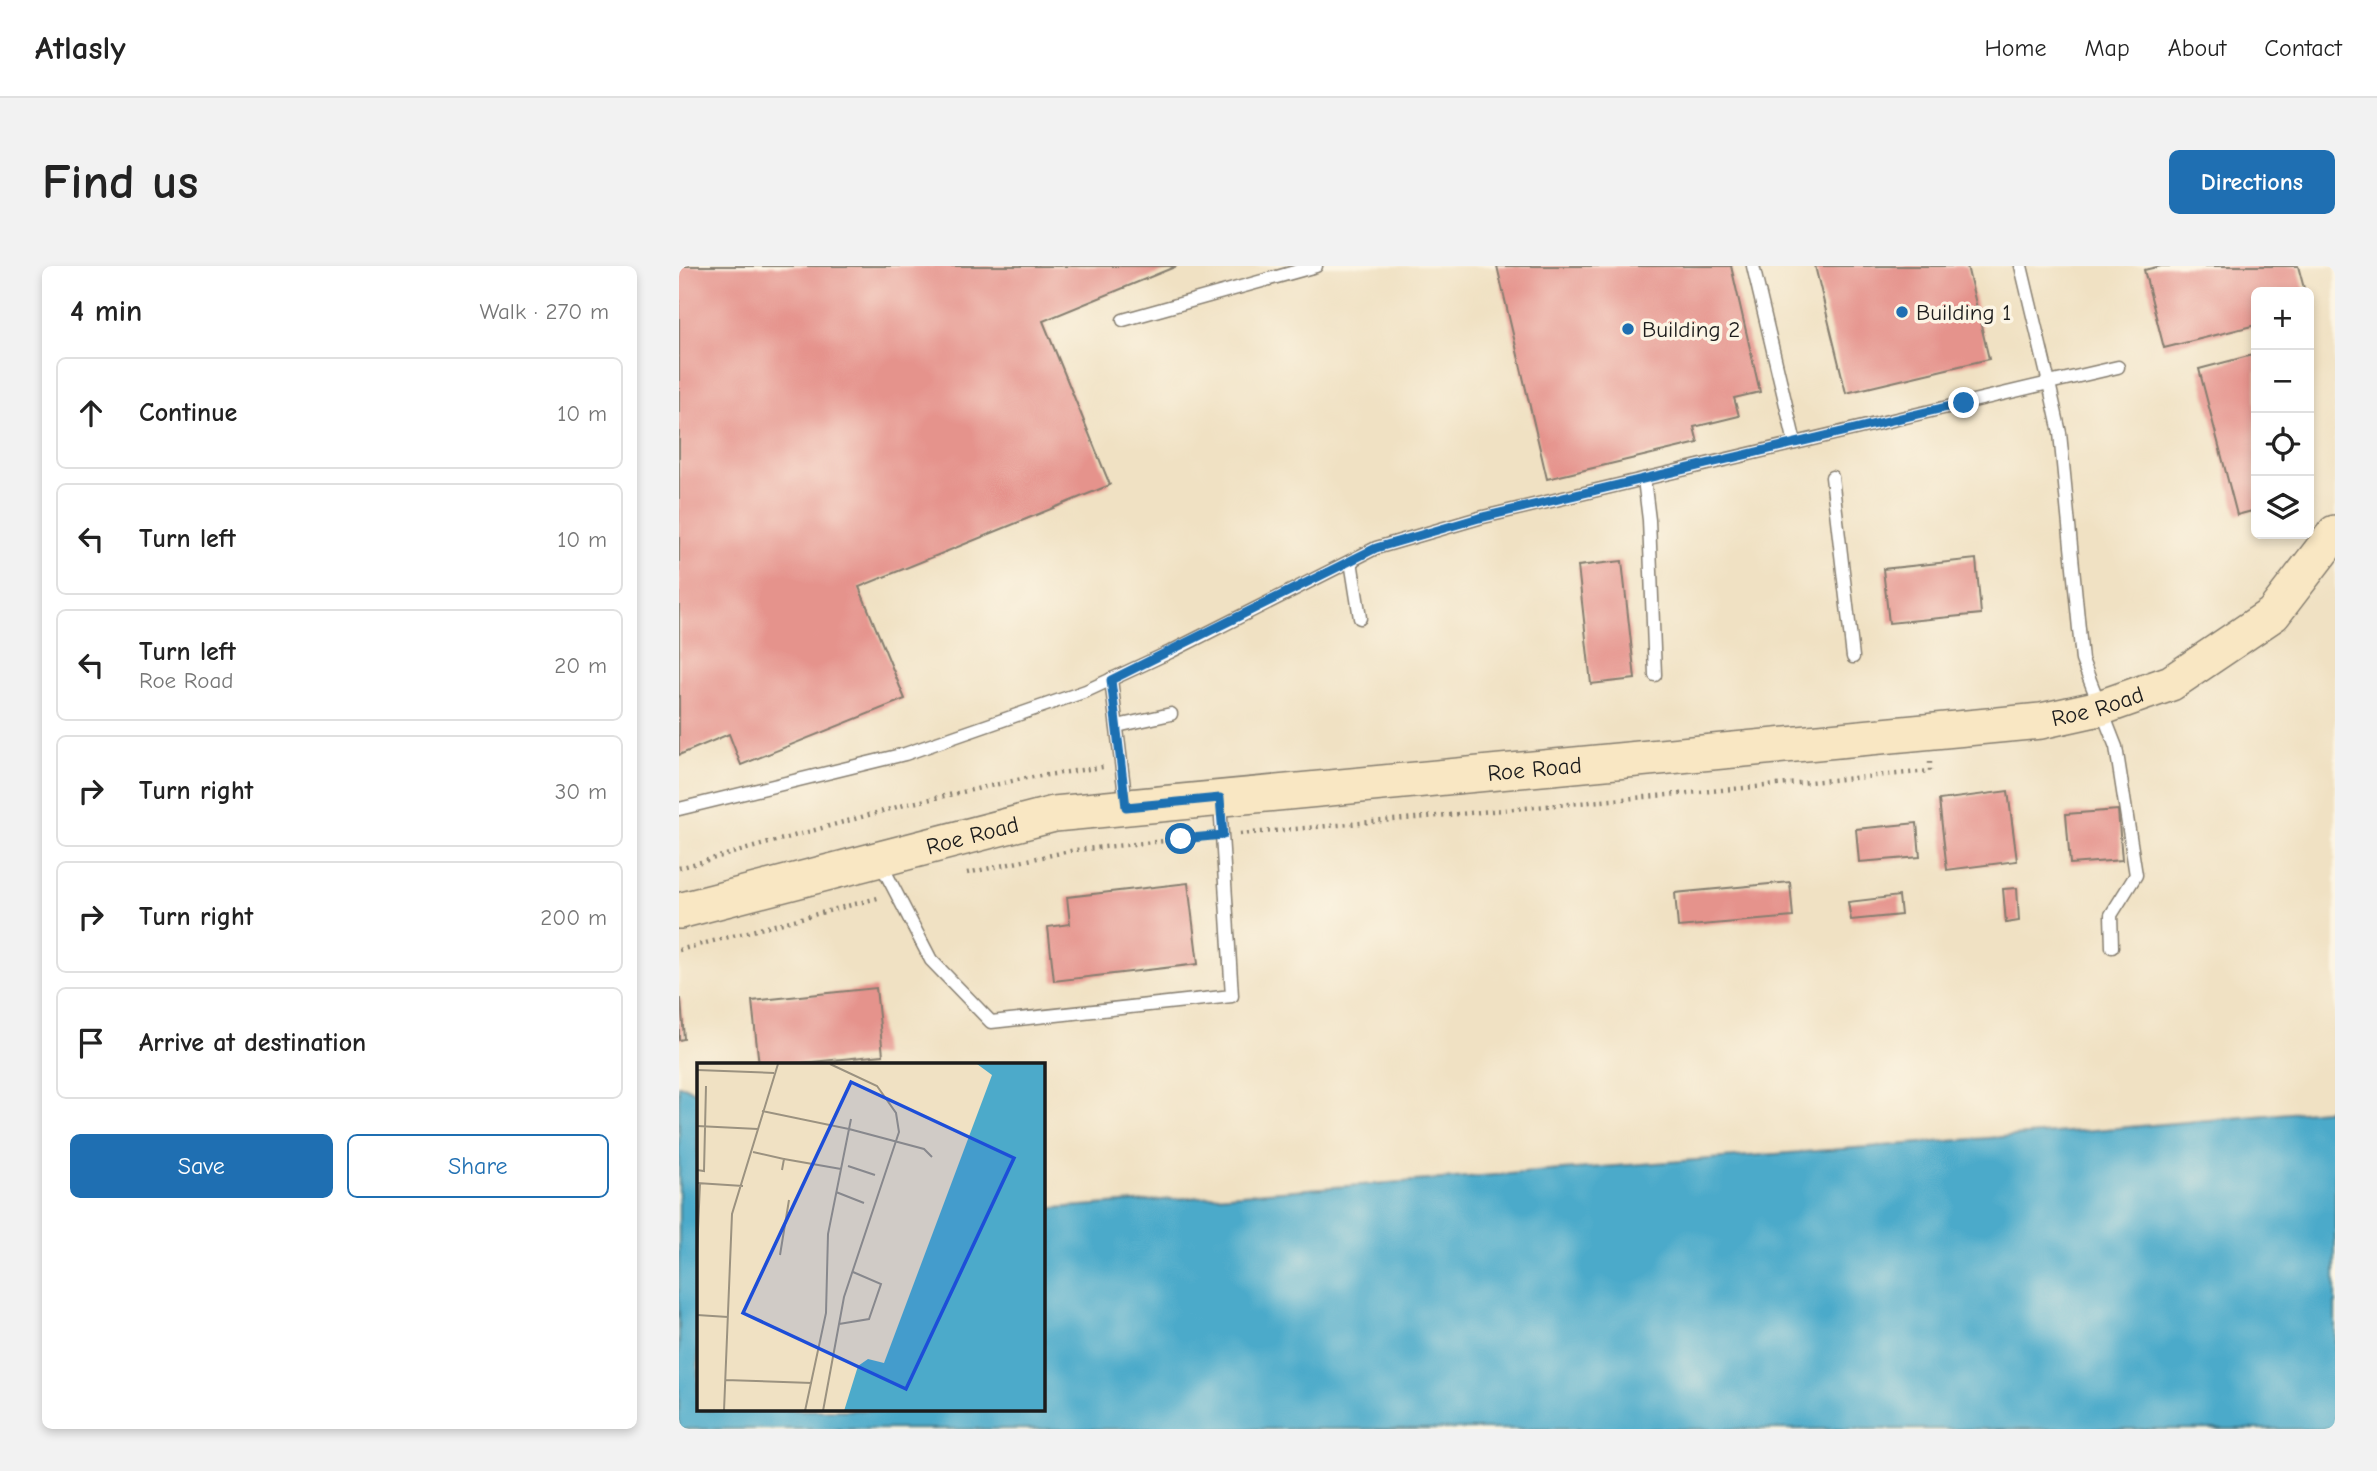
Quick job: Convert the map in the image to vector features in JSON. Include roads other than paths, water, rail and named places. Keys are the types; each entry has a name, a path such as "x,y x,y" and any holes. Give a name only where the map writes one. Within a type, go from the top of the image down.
{"main road":[{"name":"Roe Road","path":"679,911 1054,814 2041,721 2100,708 2171,683 2273,614 2335,533"}],"lane":[{"path":"1123,320 1316,266"},
{"path":"1753,266 1795,443"},
{"path":"2021,266 2060,433 2082,660 2116,747 2136,876 2111,915 2112,947"},
{"path":"679,809 905,754 1086,691 1376,548 1479,518 2118,368"},
{"path":"1832,477 1853,657"},
{"path":"1644,479 1649,520 1655,675"},
{"path":"1351,561 1360,618"},
{"path":"1111,680 1126,807"},
{"path":"1117,726 1171,714"},
{"path":"879,859 931,960 991,1022 1231,996 1220,798"}],"water":[{"path":"679,1086 697,1093 697,1412 1045,1412 1045,1209 2094,1130 2335,1109 2335,1429 679,1429"}],"place":[{"name":"Building 1","path":"1902,312"},
{"name":"Building 2","path":"1628,329"}]}
